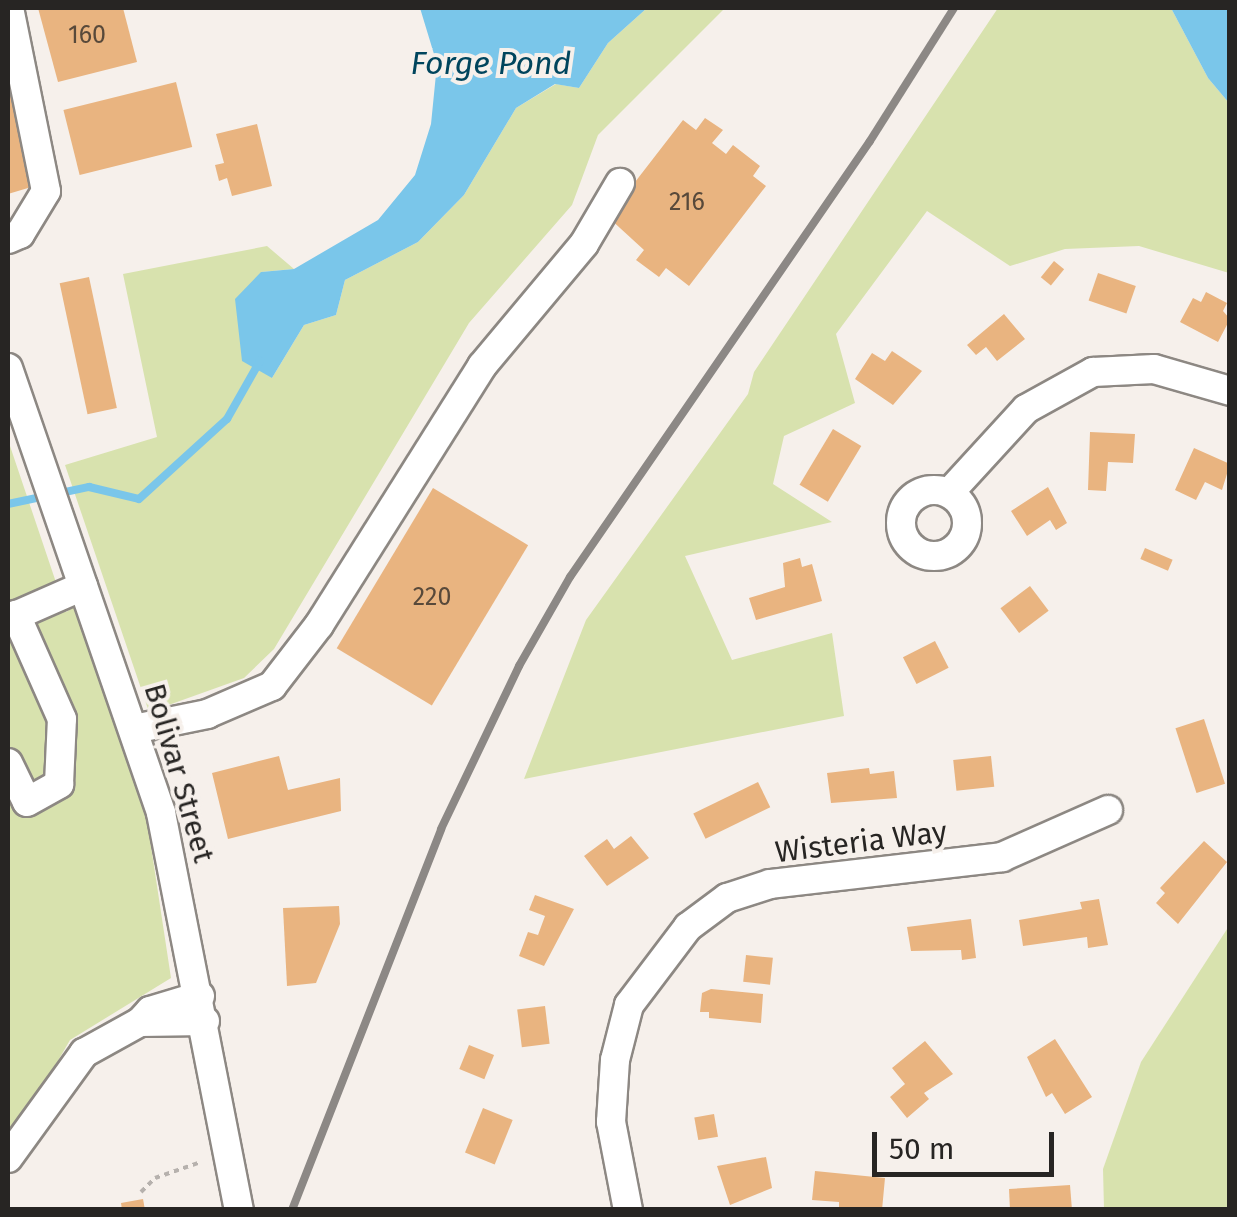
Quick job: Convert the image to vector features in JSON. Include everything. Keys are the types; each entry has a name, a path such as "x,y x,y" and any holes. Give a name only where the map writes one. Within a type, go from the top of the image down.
{"street":[{"path":"8,239 20,234 46,191 9,8"},
{"path":"134,729 207,714 272,686 319,626 482,366 584,244 620,183"},
{"name":"Bolivar Street","path":"8,368 161,812 239,1210"},
{"path":"949,492 1026,409 1093,372 1154,369 1230,391"},
{"path":"8,763 28,802 59,784 62,719 12,617 83,586"},
{"name":"Wisteria Way","path":"628,1210 611,1122 615,1060 629,1006 688,927 727,898 770,884 1002,856 1108,810"},
{"path":"8,1158 84,1053 140,1022 150,1011 202,1008"}],"path":[{"path":"141,1192 156,1178 215,1156"}],"green space":[{"path":"647,8 725,8 598,135 572,205 469,323 274,649 244,678 149,712 65,465 157,437 123,274 267,246 294,269 261,272 272,378 304,325 336,315 345,280 418,242 464,195 516,108 556,84 579,88 608,43"},
{"path":"998,8 1171,8 1208,78 1229,103 1229,273 1139,246 1065,249 1010,266 927,211 836,334 855,403 784,436 773,484 832,522 685,556 732,660 832,633 844,716 524,779 586,620 748,394 754,372"},
{"path":"8,440 66,612 80,603 147,820 171,978 70,1040 8,1147"},
{"path":"1229,926 1229,1209 1104,1209 1103,1169 1141,1062"}],"water":[{"name":"Forge Pond","path":"420,8 647,8 608,43 579,88 555,84 516,108 464,195 418,242 345,280 336,315 304,325 272,378 242,361 235,299 261,272 294,269 378,220 415,175 431,124 437,64"},
{"path":"1171,8 1229,8 1229,103 1208,78"}],"building":[{"path":"38,8 123,8 137,62 58,82"},
{"path":"8,82 38,185 8,194"},
{"path":"176,82 192,147 80,175 63,110"},
{"path":"705,118 723,130 712,143 726,154 733,145 760,166 753,176 766,186 689,286 666,268 659,277 636,260 644,250 608,217 683,120 696,130"},
{"path":"257,124 272,186 232,196 227,178 219,181 215,165 224,163 216,134"},
{"path":"1054,261 1064,269 1051,286 1041,277"},
{"path":"1098,273 1136,286 1126,313 1089,300"},
{"path":"89,277 117,408 88,414 60,283"},
{"path":"1206,292 1227,303 1223,311 1230,319 1218,342 1180,322 1193,298 1201,302"},
{"path":"1004,314 1025,339 997,361 986,347 976,355 967,345"},
{"path":"892,351 922,371 893,405 855,379 872,353 885,361"},
{"path":"833,429 861,446 828,502 800,485"},
{"path":"1090,432 1135,434 1133,463 1108,462 1106,491 1088,490"},
{"path":"1194,448 1230,464 1222,490 1205,482 1196,500 1175,490"},
{"path":"1048,487 1067,523 1056,530 1050,520 1027,536 1011,511"},
{"path":"433,488 528,545 432,705 337,648"},
{"path":"1145,548 1173,560 1168,571 1140,559"},
{"path":"800,558 802,567 812,564 822,601 756,620 749,598 785,587 783,563"},
{"path":"1030,586 1049,611 1019,633 1000,608"},
{"path":"935,641 949,668 917,684 903,657"},
{"path":"1204,719 1225,784 1196,793 1175,728"},
{"path":"279,756 288,790 340,778 341,811 228,839 212,773"},
{"path":"991,756 994,787 956,791 953,760"},
{"path":"869,768 870,774 894,771 897,798 831,803 827,773"},
{"path":"758,782 770,807 706,839 693,814"},
{"path":"631,836 649,858 607,886 584,856 607,839 614,849"},
{"path":"1204,841 1227,862 1178,924 1156,903 1165,893 1160,888"},
{"path":"535,895 574,909 544,966 519,956 528,932 538,935 545,916 529,910"},
{"path":"1099,899 1108,945 1088,948 1087,937 1023,946 1019,920 1082,909 1080,902"},
{"path":"339,906 340,924 316,983 287,986 283,908"},
{"path":"971,919 976,958 962,960 961,950 911,951 907,927"},
{"path":"746,955 773,958 770,985 743,982"},
{"path":"711,989 763,994 761,1023 709,1018 709,1012 700,1012 702,993"},
{"path":"545,1006 550,1044 522,1047 517,1009"},
{"path":"1055,1039 1092,1097 1065,1114 1052,1093 1046,1097 1027,1057"},
{"path":"925,1041 953,1074 924,1093 929,1099 907,1118 890,1097 905,1084 892,1068"},
{"path":"469,1045 494,1055 484,1079 459,1069"},
{"path":"483,1108 513,1120 495,1164 465,1153"},
{"path":"714,1114 718,1137 698,1140 694,1117"},
{"path":"766,1157 772,1188 730,1205 717,1166"},
{"path":"815,1171 885,1178 882,1210 839,1210 839,1202 812,1200"},
{"path":"1070,1185 1072,1210 1010,1210 1009,1189"},
{"path":"143,1199 145,1210 122,1210 121,1203"}],"waterway":[{"path":"8,504 89,487 139,499 227,419 260,361"}],"railway":[{"path":"292,1210 441,829 519,666 570,577 870,141 954,8"}]}
